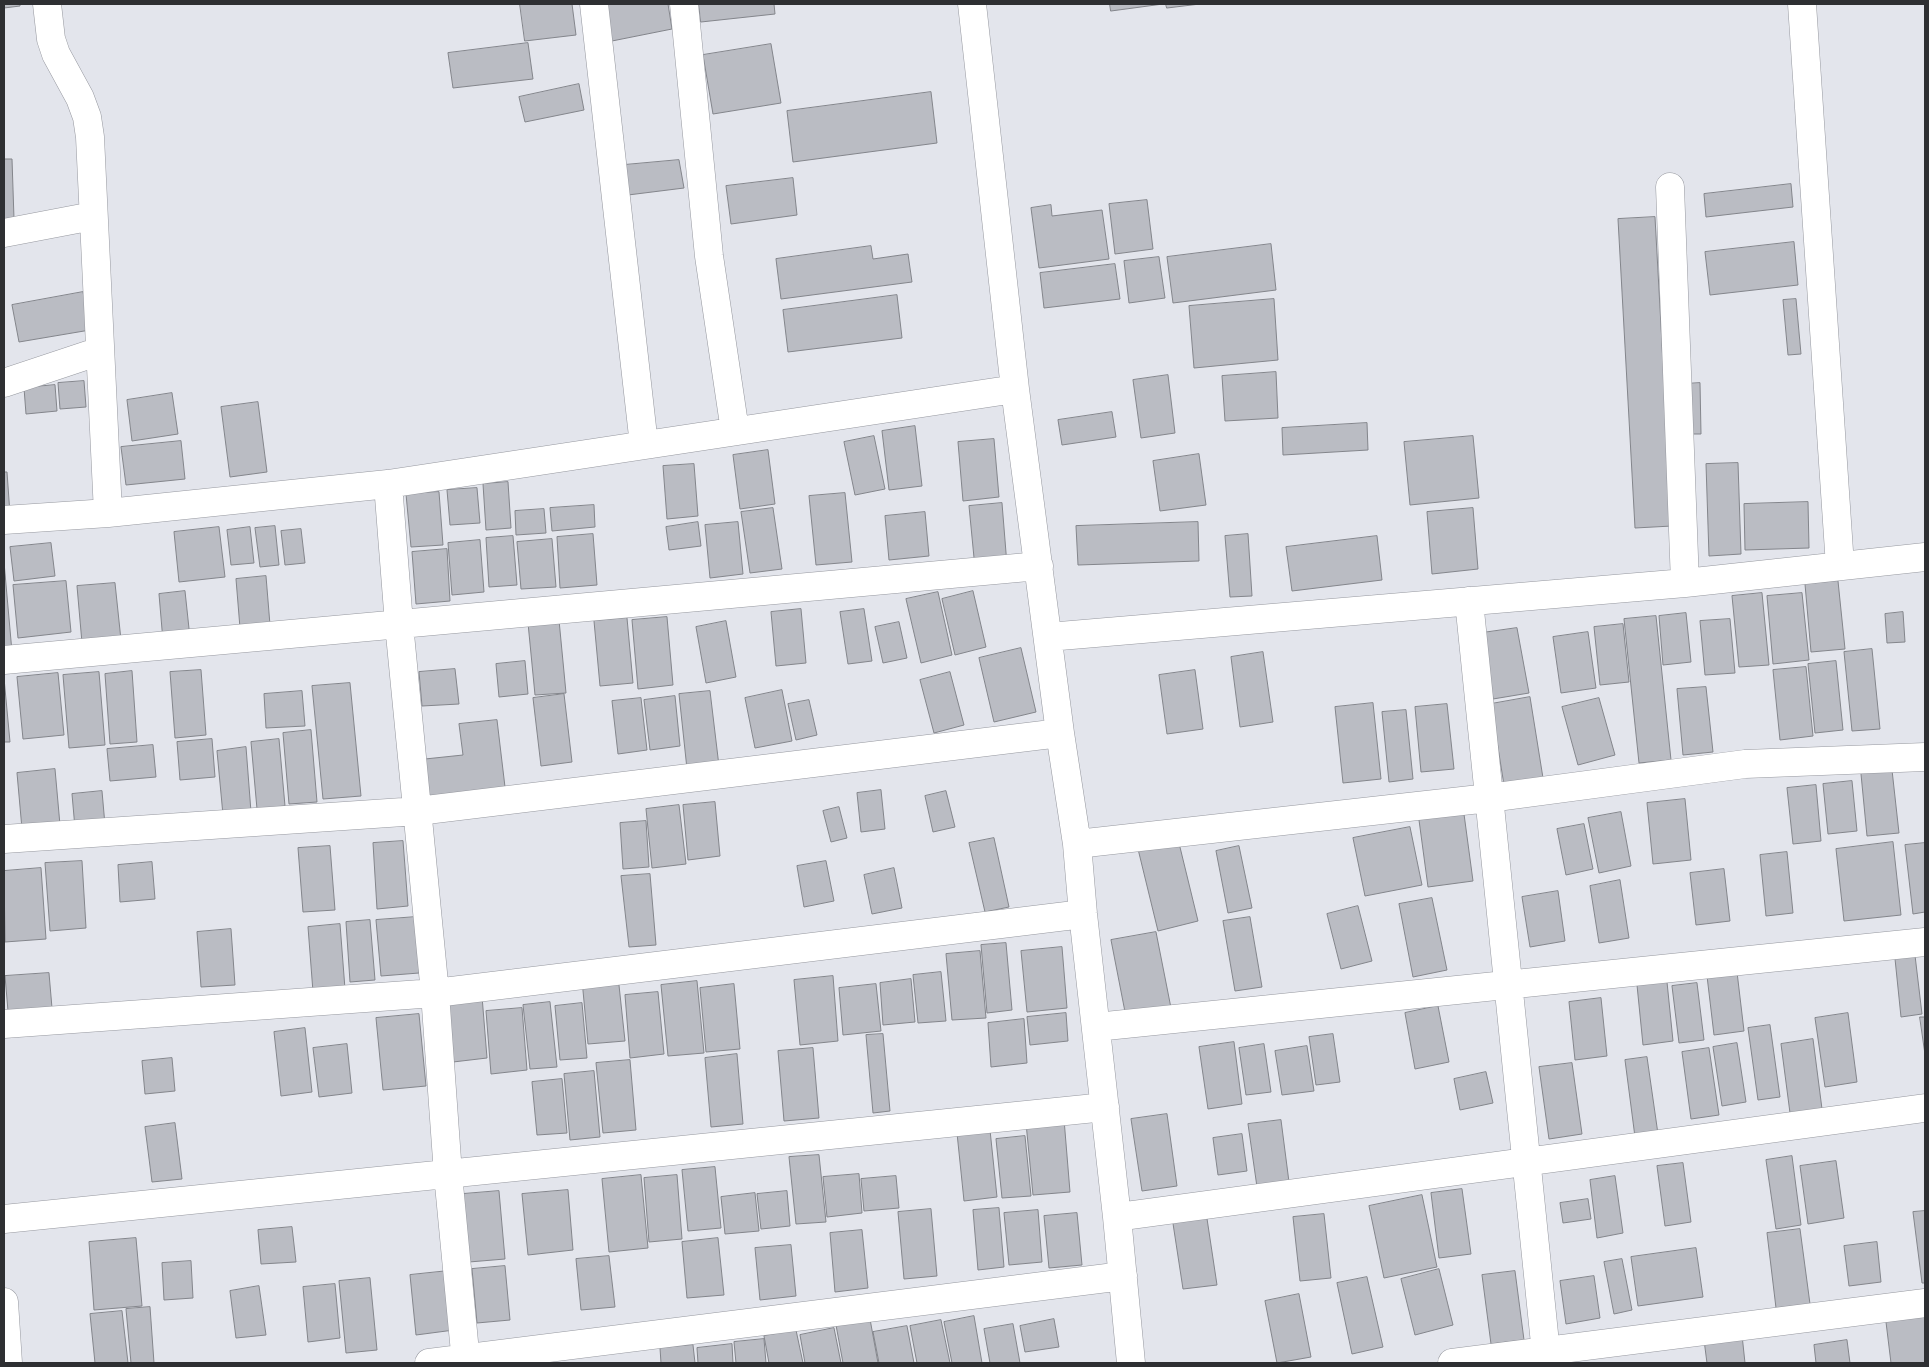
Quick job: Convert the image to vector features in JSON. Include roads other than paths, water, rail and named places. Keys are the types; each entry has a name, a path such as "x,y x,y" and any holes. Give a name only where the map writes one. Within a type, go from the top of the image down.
{"street":[{"path":"47,4 51,39 56,54 80,98 87,117 90,137 108,513"},
{"path":"594,4 644,445"},
{"path":"684,4 709,256 735,431"},
{"path":"972,4 1015,389 1060,733 1077,844 1083,914 1118,1217 1131,1363"},
{"path":"1802,4 1840,566"},
{"path":"1670,187 1685,583"},
{"path":"4,233 93,216"},
{"path":"4,383 100,351"},
{"path":"4,520 108,513 388,484 1015,389"},
{"path":"388,484 399,624 435,993 448,1174 466,1361"},
{"path":"1048,637 1685,583 1925,557"},
{"path":"4,660 1039,566"},
{"path":"1469,601 1546,1358"},
{"path":"4,839 418,811 1060,733"},
{"path":"1077,844 1489,798 1744,764 1925,757"},
{"path":"4,1024 435,993 1083,914"},
{"path":"1096,1026 1925,942"},
{"path":"4,1219 1105,1108"},
{"path":"1118,1217 1925,1108"},
{"path":"429,1363 466,1361 1123,1276"},
{"path":"4,1302 8,1363"},
{"path":"1452,1363 1546,1358 1925,1303"}]}
